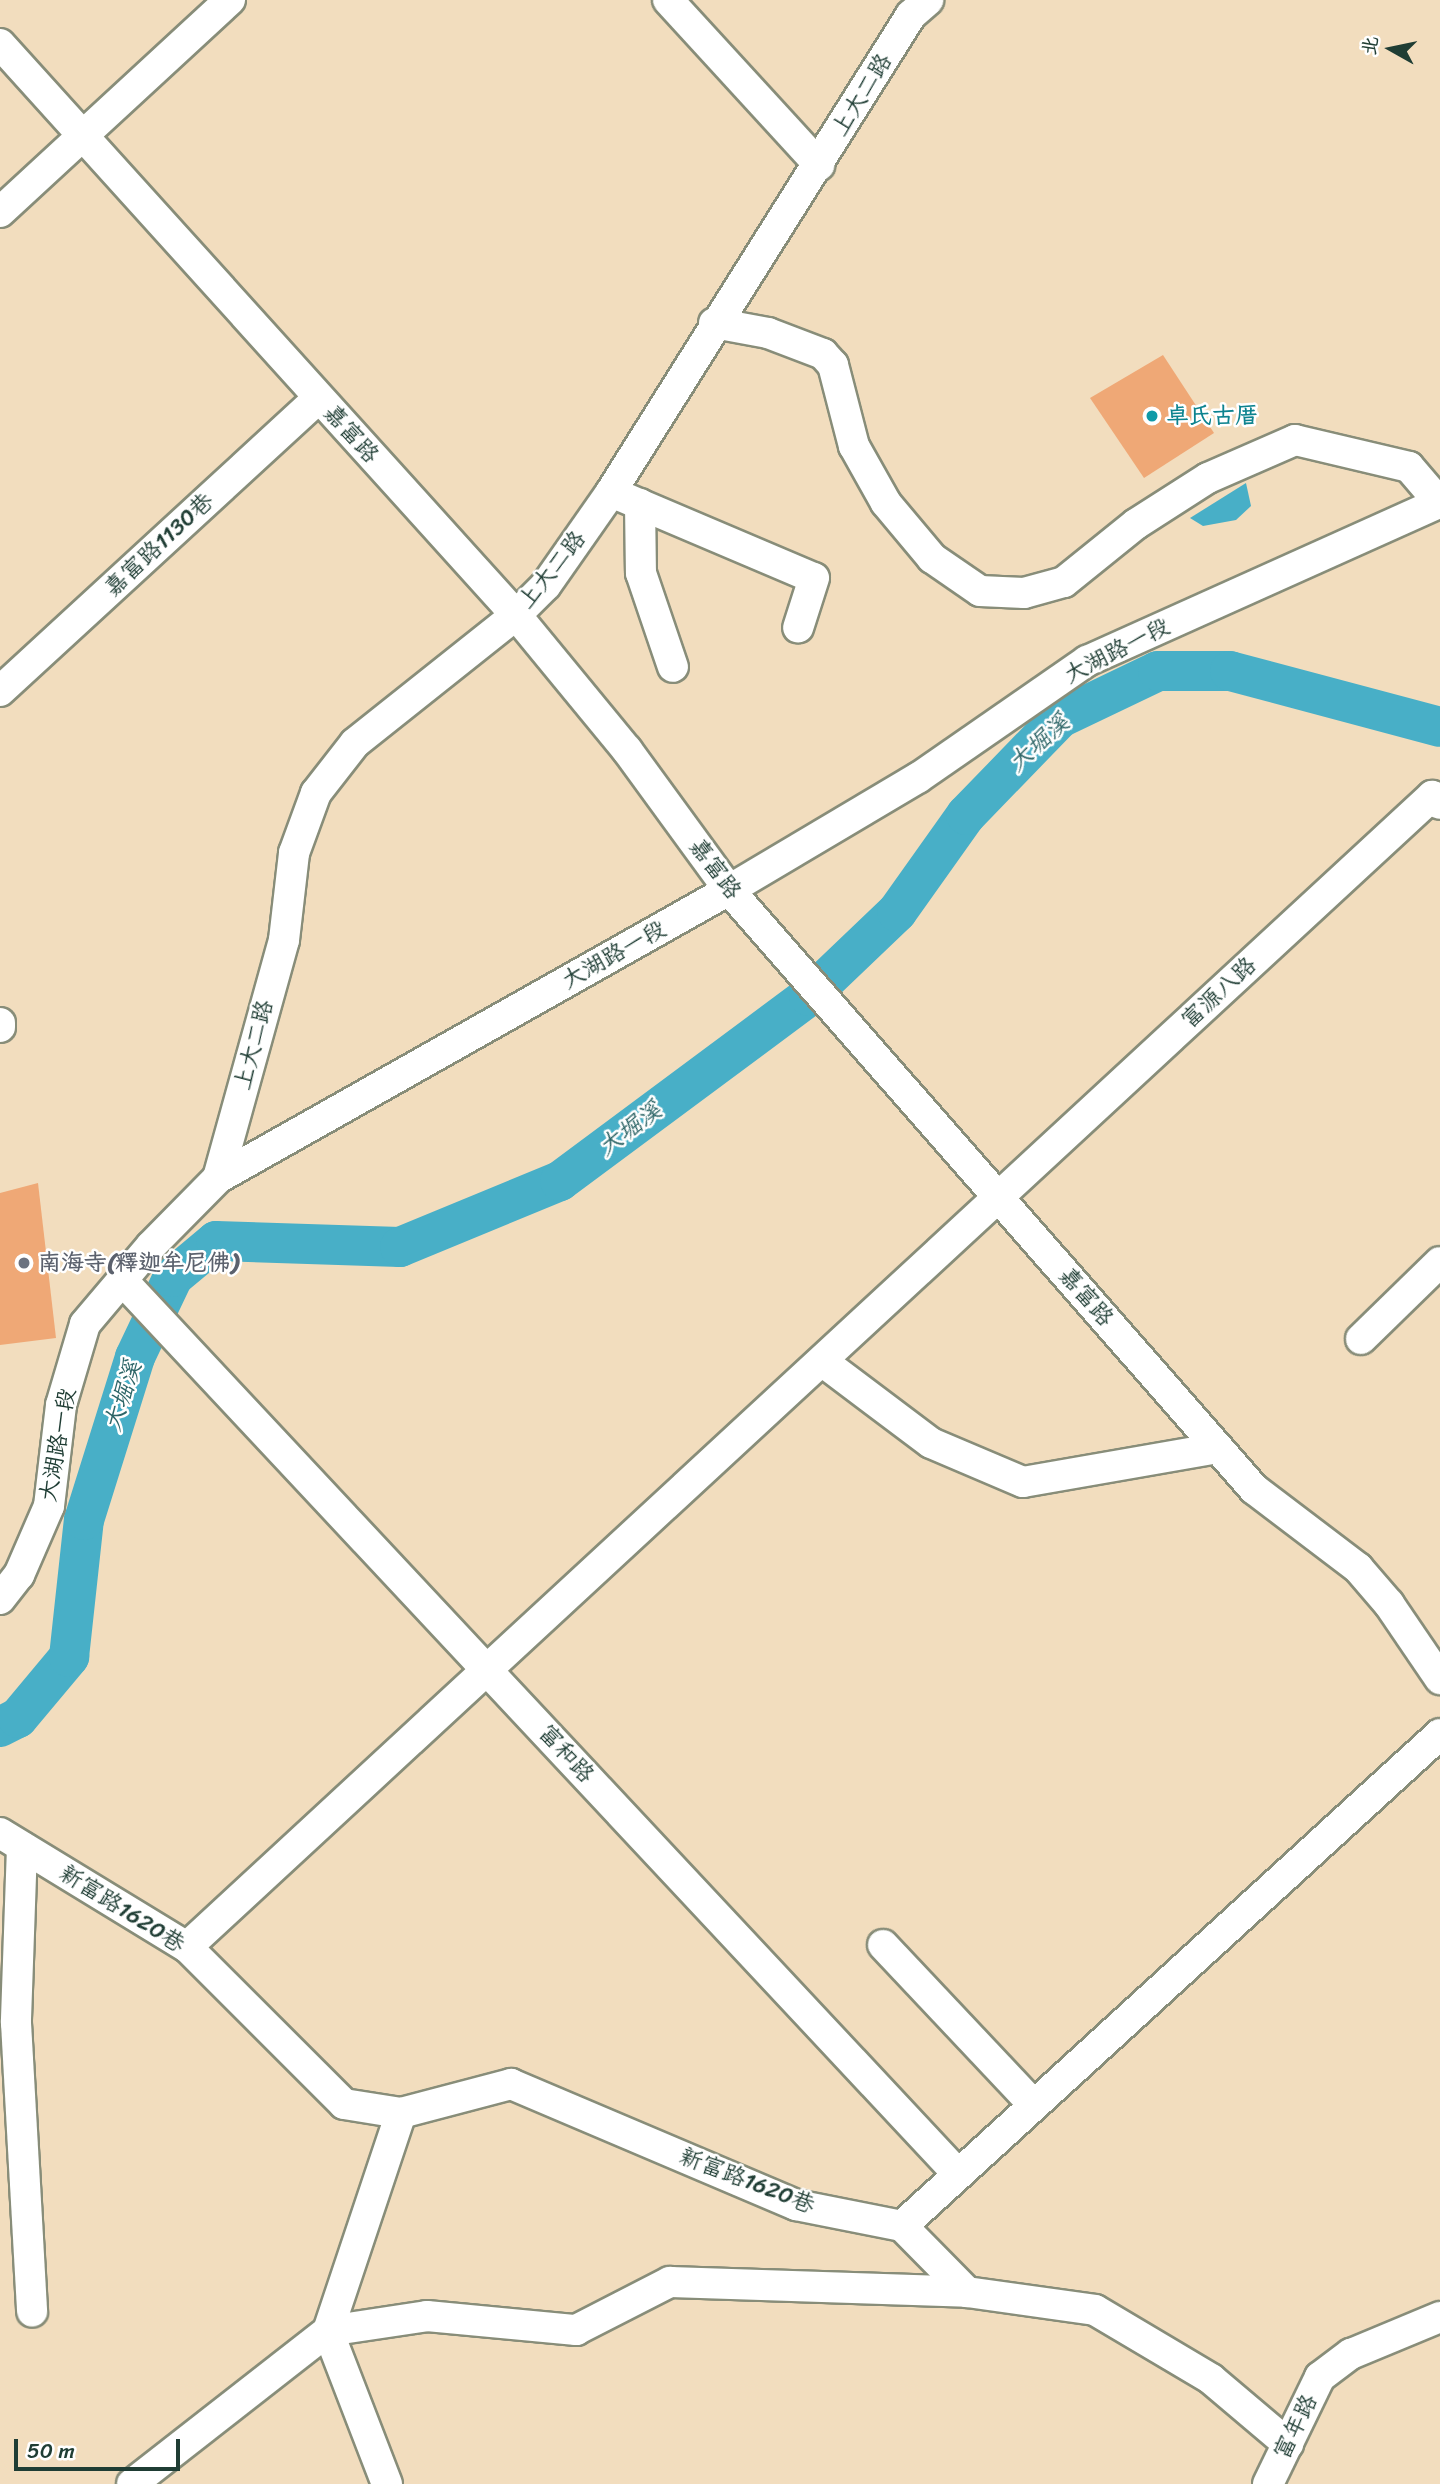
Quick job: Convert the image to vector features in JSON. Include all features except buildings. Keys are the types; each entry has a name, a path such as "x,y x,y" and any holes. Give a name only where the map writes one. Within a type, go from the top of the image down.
{"street":[{"path":"0,212 230,0"},
{"path":"668,0 819,165"},
{"name":"上大二路","path":"218,1178 284,940 294,853 316,793 355,743 516,615 546,585 611,492 714,323 819,165 911,15 928,0"},
{"name":"嘉富路","path":"0,44 516,615 627,750 729,890 1254,1489 1358,1568 1389,1604 1440,1679"},
{"path":"714,323 768,333 823,354 833,365 854,446 886,503 932,558 980,591 1024,593 1064,582 1136,524 1208,478 1295,440 1409,467 1440,502"},
{"name":"嘉富路1130巷","path":"0,691 319,398"},
{"path":"611,492 814,578 798,628"},
{"name":"大湖路一段","path":"0,1599 19,1576 49,1506 61,1405 85,1324 129,1287 218,1178 729,890 918,778 1087,661 1440,502"},
{"path":"640,504 641,573 673,667"},
{"name":"富源八路","path":"999,1198 1432,796 1440,804"},
{"path":"187,1947 999,1198"},
{"path":"1361,1339 1440,1262"},
{"name":"富和路","path":"129,1287 958,2174"},
{"path":"822,1361 931,1443 1023,1482 1218,1448"},
{"path":"967,2292 902,2226 1440,1734"},
{"path":"11,1840 16,2023 32,2312"},
{"name":"新富路1620巷","path":"11,1840 187,1947 344,2104 401,2113 511,2084 796,2205 902,2226"},
{"path":"883,1945 1034,2105"},
{"path":"387,2484 328,2331 401,2113"},
{"path":"132,2484 328,2331 427,2316 576,2330 670,2282 967,2292 1095,2310 1211,2379 1288,2444"},
{"name":"富年路","path":"1268,2484 1320,2377 1351,2354 1440,2317"}],"water":[{"path":"1246,483 1251,506 1236,520 1203,526 1190,518"}],"waterway":[{"name":"大堀溪","path":"0,1727 18,1718 69,1657 84,1520 135,1357 173,1277 216,1241 400,1247 560,1181 809,996 897,912 966,815 1060,718 1158,671 1230,671 1440,727"}],"place":[{"name":"卓氏古厝","path":"1152,416"},
{"name":"南海寺(釋迦牟尼佛)","path":"24,1263"}]}
